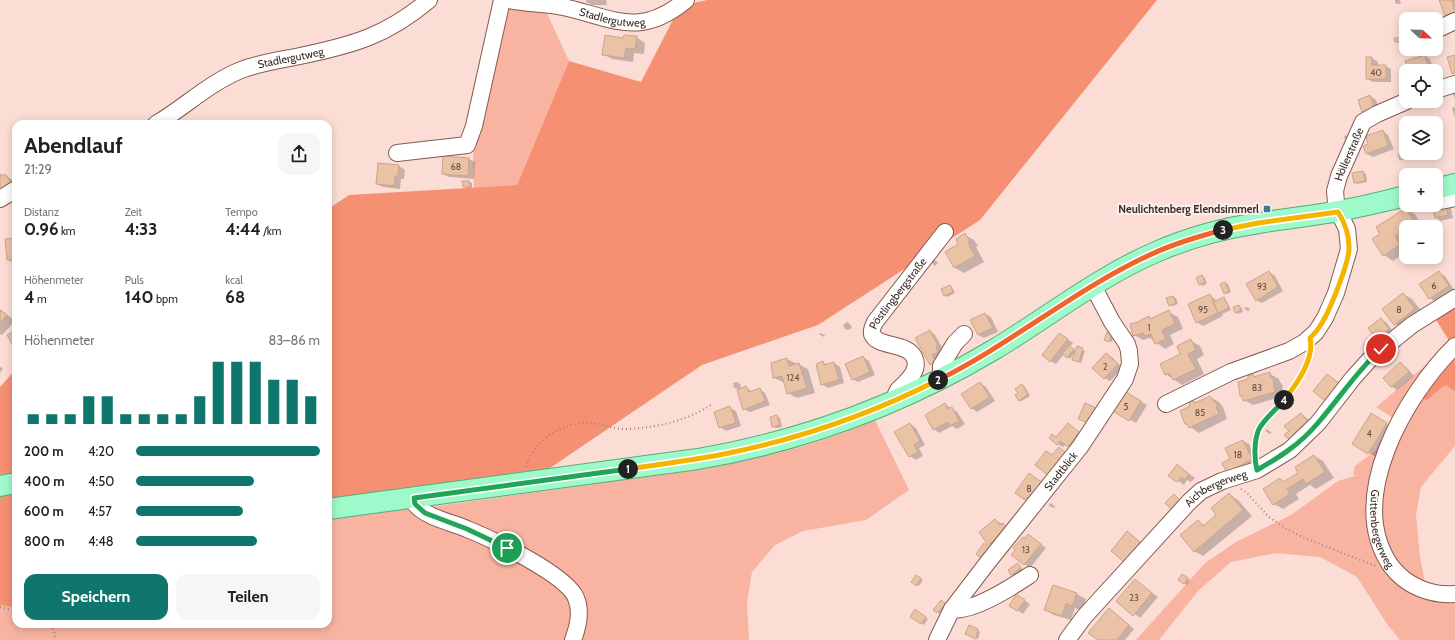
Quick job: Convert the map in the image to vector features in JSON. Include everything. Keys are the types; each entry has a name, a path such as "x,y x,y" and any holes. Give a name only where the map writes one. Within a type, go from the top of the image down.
{"main road":[{"path":"1443,187 1455,184"},
{"path":"332,508 728,454 762,446 848,420 898,400 941,379 996,348 1142,259 1183,241 1249,225 1338,212 1399,198"},
{"path":"0,486 12,484"}],"street":[{"name":"Stadlergutweg","path":"162,120 214,84 241,70 361,42 396,25 428,0"},
{"path":"397,153 467,145 474,126 502,0"},
{"name":"Stadlergutweg","path":"509,0 564,7 606,20 627,23 648,22 657,19 686,0"},
{"path":"1443,27 1455,21"},
{"path":"1443,88 1455,84"},
{"name":"Höllerstraße","path":"1310,338 1321,325 1329,308 1342,276 1350,249 1347,230 1338,212 1336,202 1335,191 1337,179 1363,122 1399,104"},
{"path":"1443,201 1455,198"},
{"name":"Pöstlingbergstraße","path":"898,400 896,394 898,390 915,370 915,358 907,349 880,342 872,334 872,328 875,322 945,232"},
{"name":"Stadtblick","path":"937,640 952,609 1080,447 1125,378 1130,364 1127,344 1112,322 1094,289"},
{"name":"Aichbergerweg","path":"1067,640 1084,617 1189,502 1201,491 1222,481 1257,470 1290,450 1318,423 1359,371 1381,349 1412,325 1455,298"},
{"path":"941,379 942,366 955,343 964,334"},
{"path":"1166,404 1230,372 1289,351 1310,338"},
{"name":"Güttenbergerweg","path":"1455,346 1427,378 1393,435 1381,466 1375,497 1377,529 1384,554 1397,573 1406,581 1425,590 1436,593 1455,594"},
{"path":"414,498 415,504 425,513 487,538 530,561 564,583 572,591 576,598 578,607 579,616 573,640"},
{"path":"952,609 958,610 980,604 1030,575"}],"path":[{"path":"1257,470 1254,462 1259,430 1290,393 1301,374 1310,353 1310,338"},
{"path":"526,482 525,472 528,460 536,447 551,434 568,426 582,423 624,429 663,426 685,419 711,405"},
{"path":"1222,481 1243,490 1269,517 1291,531 1359,560 1397,573"},
{"path":"0,607 12,610"},
{"path":"52,628 55,632 55,640"}],"shaded area":[{"path":"707,0 1157,0 980,220 818,325 702,365 547,470 332,499 332,206 349,195 517,185 569,61 641,82 680,6"},
{"path":"507,4 545,9 569,61 517,185 474,188 473,144"},
{"path":"1455,298 1455,350 1433,315"},
{"path":"1451,344 1422,392 1433,396 1446,385 1455,392 1455,446 1421,487 1416,515 1420,557 1428,598 1455,597 1455,640 1400,640 1387,624 1357,577 1320,557 1276,553 1231,562 1198,591 1159,640 1136,640 1205,563 1236,542 1291,515 1338,481 1358,475 1353,475 1355,466 1375,451 1393,418 1376,407"},
{"path":"1455,353 1455,392 1446,385 1427,400 1424,399 1422,397"},
{"path":"12,374 12,607 0,605 0,387"},
{"path":"875,420 909,490 866,520 803,531 775,545 752,572 747,603 749,640 578,640 580,597 430,507 719,466 782,452 814,443"},
{"path":"403,506 435,522 461,531 549,577 573,600 569,640 0,640 0,605 12,607 12,628 332,628 332,515"}],"building":[{"path":"1439,0 1452,0 1455,12 1445,16"},
{"path":"605,35 623,38 624,35 637,36 635,49 626,48 624,58 602,55"},
{"path":"1394,38 1399,38 1399,42 1395,42"},
{"path":"1455,55 1455,73 1452,74 1447,57"},
{"path":"1425,56 1428,64 1406,64 1405,61"},
{"path":"1366,57 1372,57 1372,65 1386,65 1386,79 1366,79"},
{"path":"1370,95 1374,108 1362,112 1358,100"},
{"path":"1383,130 1388,146 1366,154 1363,146 1368,144 1366,136"},
{"path":"443,156 469,158 468,176 442,174"},
{"path":"378,163 399,165 398,176 395,176 394,186 376,184"},
{"path":"1363,171 1365,181 1354,183 1352,173"},
{"path":"5,174 12,183 0,192 0,177"},
{"path":"462,181 469,181 470,187 463,187"},
{"path":"1443,203 1445,203 1448,215 1435,218 1434,212 1443,212"},
{"path":"1400,212 1409,212 1414,220 1399,220 1399,234 1395,236 1399,246 1383,256 1372,239 1380,234 1376,227"},
{"path":"965,233 970,241 968,242 975,256 954,268 945,252 958,244 956,239"},
{"path":"12,238 12,260 7,260 5,239"},
{"path":"1269,271 1278,287 1256,301 1246,284"},
{"path":"1439,271 1449,286 1429,299 1419,284"},
{"path":"1202,275 1205,282 1199,285 1196,278"},
{"path":"1225,282 1229,291 1224,294 1220,284"},
{"path":"950,285 953,292 944,296 941,289"},
{"path":"1403,293 1415,309 1394,325 1382,309"},
{"path":"1210,294 1218,313 1196,323 1188,304"},
{"path":"1173,296 1176,303 1169,306 1166,298"},
{"path":"1224,297 1229,308 1218,313 1213,302"},
{"path":"1239,305 1241,310 1235,313 1233,307"},
{"path":"0,310 7,315 0,323"},
{"path":"1169,310 1175,324 1162,330 1166,339 1155,344 1151,334 1144,336 1143,333 1133,336 1130,324 1139,322 1149,316 1150,319"},
{"path":"985,313 993,328 978,335 970,320"},
{"path":"1381,318 1389,329 1376,339 1368,328"},
{"path":"930,330 938,346 936,347 938,352 932,355 935,361 930,365 915,338"},
{"path":"12,332 12,344 7,335"},
{"path":"1107,332 1112,334 1109,342 1104,340"},
{"path":"1059,333 1068,339 1050,362 1042,355"},
{"path":"1374,338 1378,344 1369,351 1364,345"},
{"path":"1191,339 1196,350 1188,354 1196,369 1173,380 1169,373 1165,375 1160,364 1180,354 1177,346"},
{"path":"1069,346 1074,349 1067,358 1062,354"},
{"path":"1077,346 1083,348 1079,362 1072,360"},
{"path":"1106,353 1118,364 1104,379 1092,368"},
{"path":"863,356 870,372 852,380 845,364"},
{"path":"787,358 789,366 799,363 807,388 787,394 782,376 773,378 771,363"},
{"path":"823,361 824,365 834,362 839,380 821,385 816,364"},
{"path":"1400,362 1409,372 1391,387 1383,378"},
{"path":"1270,372 1271,378 1273,378 1275,392 1243,401 1242,396 1240,396 1238,382 1248,379 1248,376 1253,374 1254,377"},
{"path":"1327,374 1340,384 1325,401 1313,391"},
{"path":"980,382 990,397 971,409 961,394"},
{"path":"1022,384 1028,394 1019,401 1015,395 1018,393 1015,389"},
{"path":"746,386 749,392 760,388 765,401 743,410 737,390"},
{"path":"1123,390 1141,401 1129,421 1111,410"},
{"path":"1210,396 1218,406 1216,407 1219,414 1189,428 1187,424 1185,424 1180,411 1190,406 1189,403 1194,401 1195,403"},
{"path":"945,403 948,409 952,407 959,421 950,426 948,422 933,430 925,415"},
{"path":"1085,403 1099,409 1088,423 1078,419"},
{"path":"730,406 736,423 719,428 714,412"},
{"path":"1301,413 1310,424 1290,439 1286,437 1284,435 1289,431 1284,426"},
{"path":"1371,413 1387,423 1368,454 1352,444"},
{"path":"777,415 780,425 772,427 770,417"},
{"path":"910,423 920,441 914,445 918,452 909,457 894,432"},
{"path":"1068,423 1079,432 1068,447 1060,441 1057,445 1049,438 1052,434 1056,437"},
{"path":"1243,440 1252,459 1227,473 1222,463 1230,459 1225,448"},
{"path":"1059,447 1067,454 1049,476 1035,465 1046,451 1052,455"},
{"path":"1314,455 1325,472 1306,484 1303,479 1287,489 1290,494 1273,505 1263,489 1280,478 1283,482 1298,473 1295,467"},
{"path":"1177,464 1189,474 1185,480 1181,477 1177,482 1168,476"},
{"path":"1029,473 1043,483 1031,500 1027,497 1025,500 1015,493"},
{"path":"1229,493 1243,510 1194,552 1180,535 1198,520 1203,526 1216,515 1211,508"},
{"path":"1174,494 1181,501 1172,510 1165,503"},
{"path":"995,519 1000,525 1003,523 1009,531 1003,533 988,545 979,532"},
{"path":"1127,531 1140,542 1134,550 1136,551 1125,563 1111,551"},
{"path":"1028,534 1041,544 1024,565 1011,555 1015,550 1013,548 1023,537 1025,538"},
{"path":"984,543 992,550 984,560 976,554"},
{"path":"1018,563 1021,568 1011,575 1008,570"},
{"path":"1182,574 1188,578 1184,584 1178,580"},
{"path":"916,575 921,578 916,586 911,582"},
{"path":"1135,579 1152,593 1133,616 1116,601"},
{"path":"1053,585 1077,593 1072,606 1066,604 1062,616 1044,610"},
{"path":"1016,594 1025,600 1017,611 1009,606"},
{"path":"941,600 946,604 937,613 933,610"},
{"path":"1109,608 1129,625 1117,640 1098,640 1088,633"},
{"path":"915,609 926,617 921,624 910,617"},
{"path":"969,625 978,629 976,639 965,634"}],"place":[{"name":"Neulichtenberg Elendsimmerl","path":"1267,209"}],"route":[{"path":"507,548 467,529 425,513 415,504 414,498 728,454 799,436 848,420 906,396 948,375 996,348 1052,311 1118,271 1156,252 1183,241 1208,234 1258,223 1338,212 1344,221 1347,230 1350,249 1342,276 1321,325 1310,338 1310,353 1306,365 1290,393 1261,426 1257,435 1254,462 1257,470 1290,450 1304,437 1318,423 1359,371 1381,349"}]}
